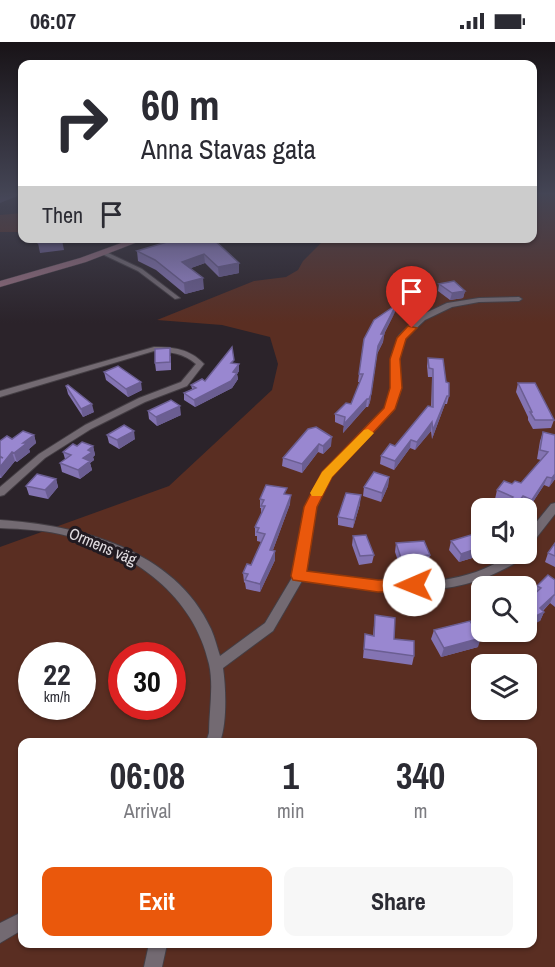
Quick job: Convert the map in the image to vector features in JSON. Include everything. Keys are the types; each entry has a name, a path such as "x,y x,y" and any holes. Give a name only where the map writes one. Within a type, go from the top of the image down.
{"main road":[{"path":"0,284 131,243"}],"street":[{"path":"104,253 140,270 177,298"},
{"path":"217,665 269,627 299,576 310,507 327,475 389,409 396,388 395,359 402,338 422,318 450,305 479,300 519,299"},
{"path":"0,394 154,349 180,350 188,353 200,364 184,384 142,400 88,427 42,456 0,494"},
{"path":"537,529 555,507"},
{"name":"Ormens väg","path":"0,524 28,524 67,530 115,548 152,568 180,591 205,629 217,665 214,738"},
{"path":"299,576 378,586 431,585 476,577 503,564"},
{"path":"0,934 18,923"},
{"path":"153,967 157,948"}],"shaded area":[{"path":"537,237 555,237 555,967 0,967 0,547 169,486 272,390 278,364 270,337 222,325 157,320 254,281 286,277 298,270 303,261 321,243 537,243"}],"building":[{"path":"164,243 217,243 239,263 218,267 204,254 182,262 203,278 184,283 155,260 137,251"},
{"path":"454,281 465,291 452,293 439,284"},
{"path":"396,305 381,334 384,334 378,346 369,399 344,424 345,417 335,414 346,403 351,404 363,374 359,374 364,339 374,320"},
{"path":"232,347 234,360 231,363 239,364 233,372 237,373 231,381 194,400 184,393 196,388 191,385 202,379 205,381"},
{"path":"170,348 170,362 155,363 155,349"},
{"path":"428,358 443,359 446,382 449,383 449,396 447,396 433,430 432,422 417,442 411,440 395,461 381,456 390,444 395,446 428,406 433,407 433,369 429,368"},
{"path":"118,366 141,382 126,389 104,372"},
{"path":"518,383 535,383 554,420 535,420"},
{"path":"68,385 92,404 81,409 66,386"},
{"path":"171,400 180,406 156,417 148,411"},
{"path":"124,425 134,431 117,440 107,435"},
{"path":"316,427 332,437 323,446 319,444 302,464 283,458 308,429"},
{"path":"23,431 34,435 23,443 27,443 14,453 12,452 0,467 0,457 3,458 0,456 0,441 7,436 12,439"},
{"path":"543,432 555,435 555,474 552,478 547,477 533,498 523,496 512,498 497,490 504,481 512,484 515,481 521,483 548,452 540,450"},
{"path":"82,442 93,446 88,450 92,452 83,458 90,461 78,470 60,463 71,455 63,452 73,444 77,446"},
{"path":"374,472 389,477 382,493 364,487"},
{"path":"37,474 56,479 45,490 26,486"},
{"path":"266,485 287,488 284,494 291,495 270,550 275,551 260,584 245,580 248,574 243,573 247,564 251,565 265,534 257,532 259,528 255,527 265,506 261,506 264,500 260,499"},
{"path":"346,493 361,495 354,520 338,517"},
{"path":"366,535 374,555 360,556 353,536"},
{"path":"471,535 471,551 461,554 451,541"},
{"path":"424,541 430,555 401,558 396,543"},
{"path":"555,543 555,556 548,553"},
{"path":"548,575 555,580 555,595 540,608 544,612 537,616 537,592 541,588 537,586"},
{"path":"375,615 395,618 394,639 414,641 414,656 364,649 365,634 374,636"},
{"path":"470,621 471,641 444,648 434,630"}],"slow traffic":[{"path":"317,493 327,475 368,433"}],"route":[{"path":"412,328 402,338 395,359 396,388 389,409 327,475 310,507 299,576 378,586 414,585"}]}
